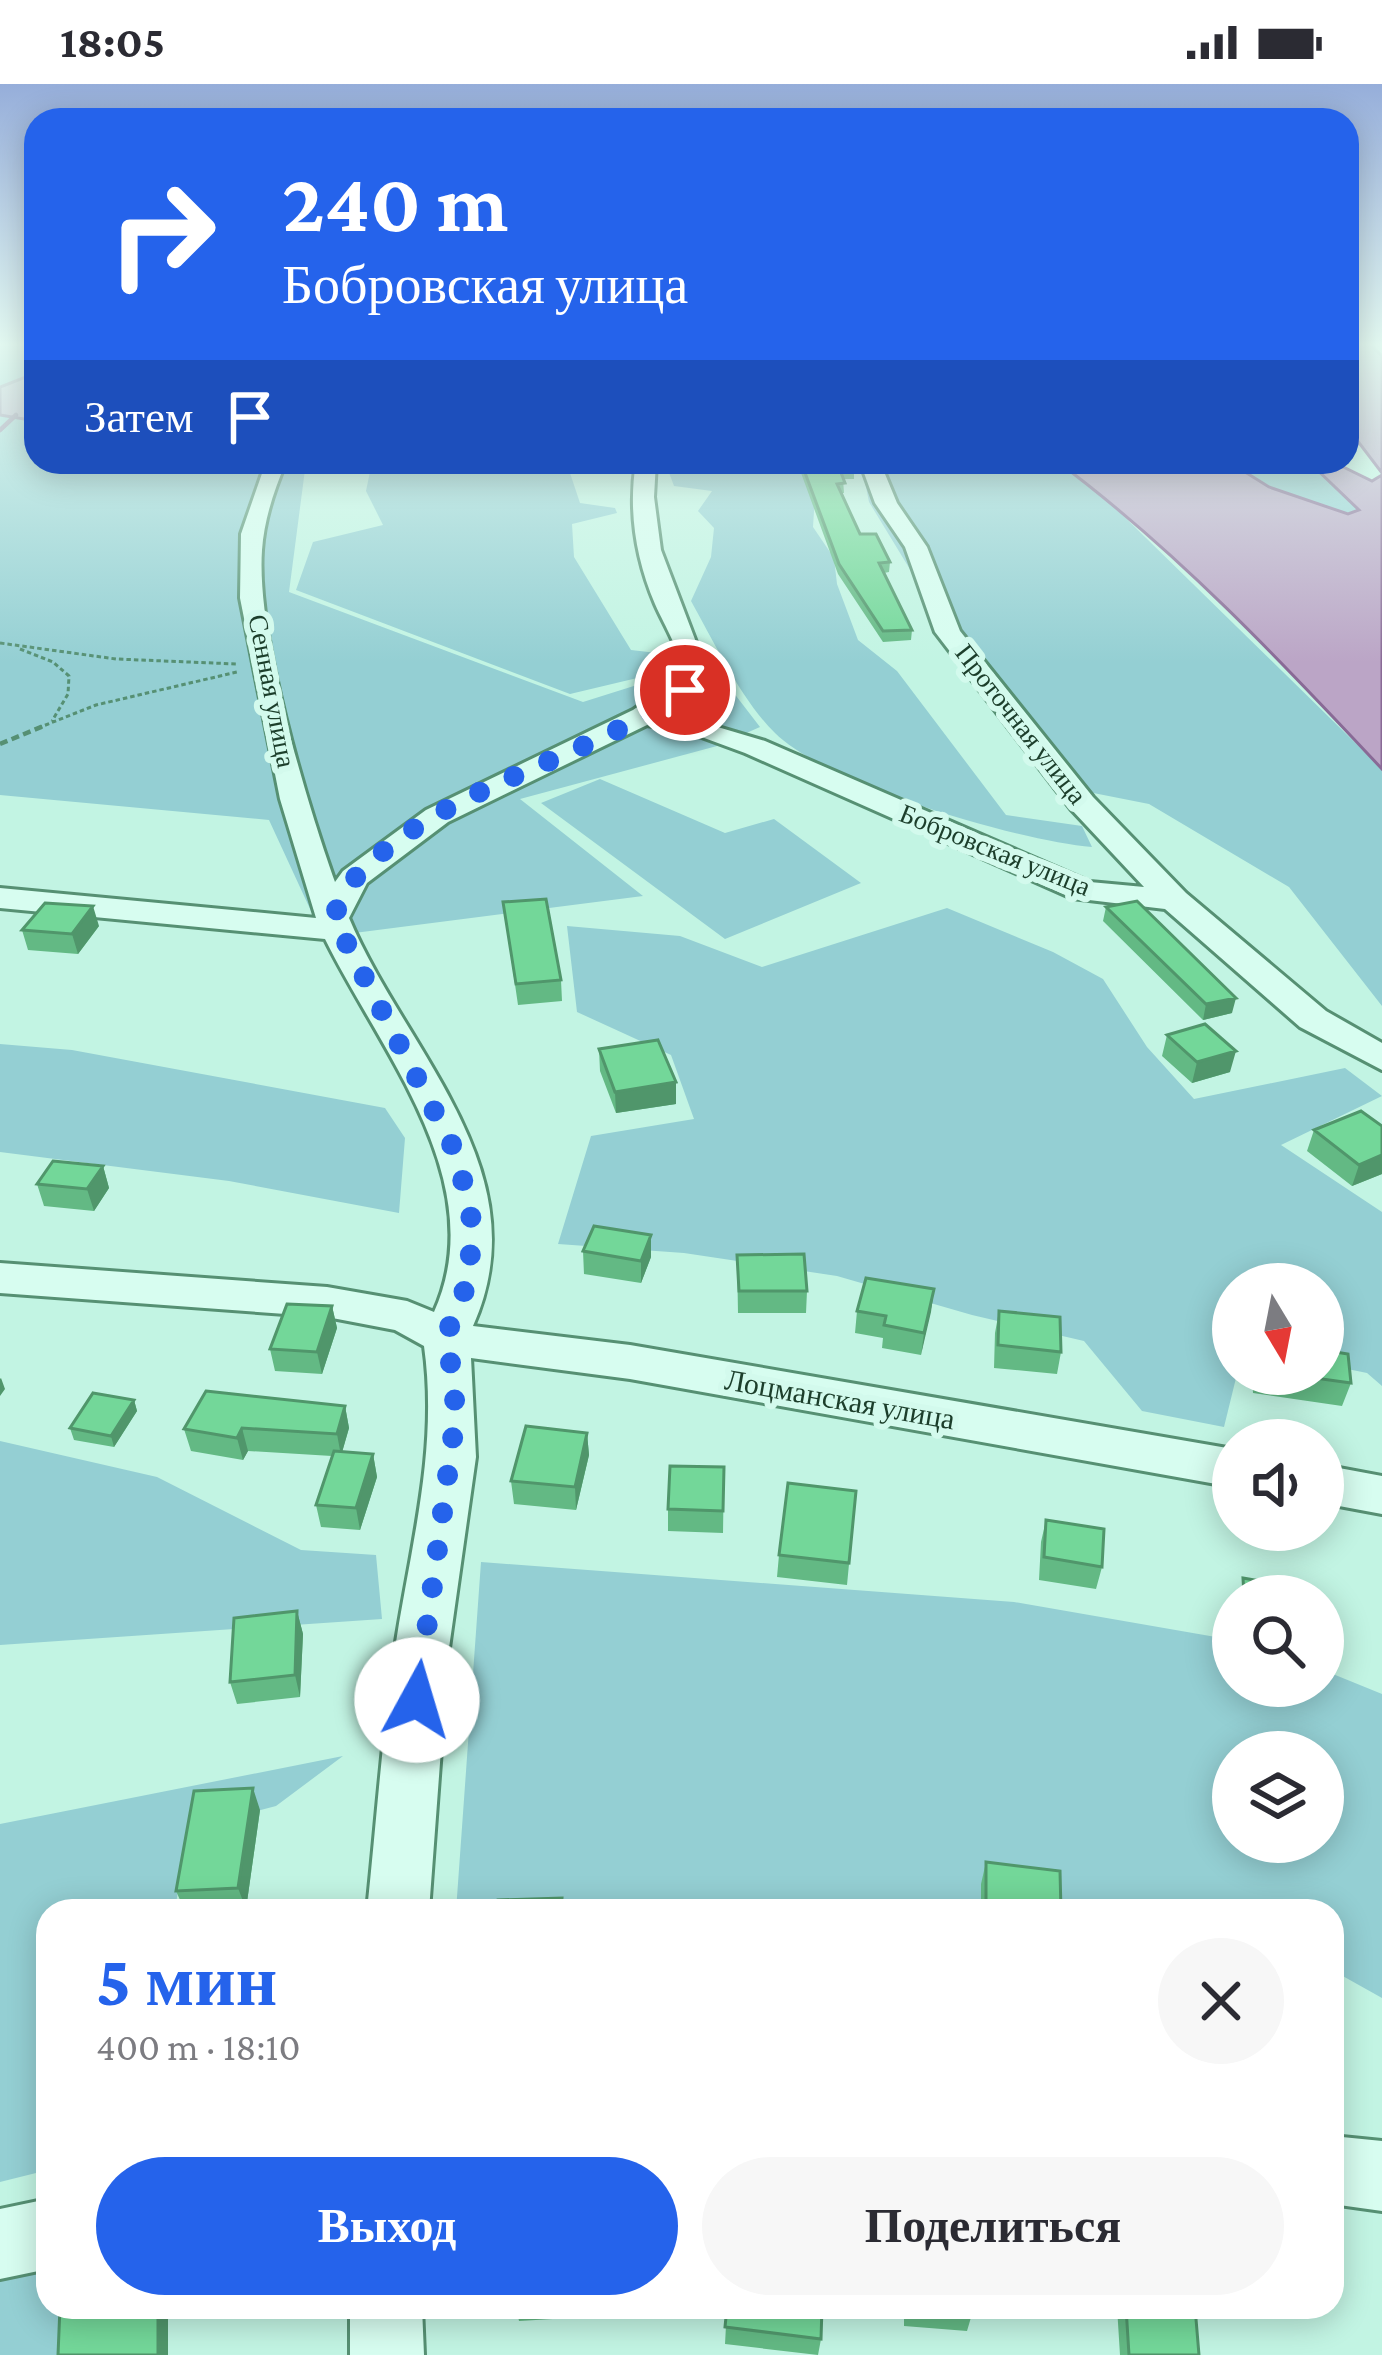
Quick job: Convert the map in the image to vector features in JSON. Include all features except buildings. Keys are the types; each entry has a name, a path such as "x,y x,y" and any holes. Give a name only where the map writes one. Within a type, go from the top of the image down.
{"street":[{"name":"Сенная улица","path":"270,474 262,492 250,556 263,666 305,847 336,923"},
{"path":"336,923 354,878 436,815 643,716 697,680 696,658 666,601 647,545 644,474"},
{"name":"Проточная улица","path":"875,474 886,503 916,547 948,632 1082,803 1174,900"},
{"name":"Бобровская улица","path":"643,716 694,725 755,747 1084,891 1174,900"},
{"path":"0,898 336,923"},
{"path":"1174,900 1313,1019 1382,1058"},
{"path":"336,923 454,1149 471,1210 470,1277 445,1338 455,1383 454,1428 421,1657 399,1899"},
{"name":"Лоцманская улица","path":"0,1278 327,1303 407,1318 445,1338 630,1361 1212,1464"},
{"path":"1344,1488 1382,1495"},
{"path":"1344,2171 1382,2176"},
{"path":"0,2244 36,2236"},
{"path":"386,2319 387,2355"}],"path":[{"path":"3,644 116,658 263,666"},
{"path":"3,644 53,662 69,676 68,694 50,723"},
{"path":"0,744 96,705 263,666"}],"shaded area":[{"path":"0,451 24,451 24,474 304,474 289,592 583,702 710,662 760,727 717,746 520,799 643,896 323,937 269,820 0,795"},
{"path":"1365,451 1382,451 1382,473"},
{"path":"370,474 570,474 580,503 615,508 617,513 572,524 574,557 631,650 666,654 675,669 570,694 296,590 313,542 383,525 366,491"},
{"path":"670,474 808,474 815,496 813,527 834,558 837,584 858,640 897,671 1006,815 1082,826 1092,847 1018,834 879,791 801,753 775,733 740,688 691,601 711,557 714,528 698,511 712,491 674,486"},
{"path":"863,474 1074,474 1099,492 1382,769 1382,1006 1289,887 1149,804 1058,786 938,632 911,571 869,502"},
{"path":"1074,474 1248,474 1269,487 1348,514 1359,510 1322,474 1358,474 1372,481 1382,475 1382,769 1267,648"},
{"path":"1250,474 1322,474 1359,510 1330,510"},
{"path":"600,779 725,833 774,819 861,883 725,939 541,803"},
{"path":"947,908 1053,952 1103,979 1147,1047 1194,1099 1345,1068 1382,1096 1281,1145 1382,1212 1382,1386 1367,1373 1344,1368 1344,1263 1212,1263 1212,1395 1232,1395 1226,1419 1212,1419 1212,1425 1142,1411 1084,1341 837,1276 684,1253 558,1244 591,1136 694,1119 671,1055 577,1012 567,926 680,936 762,967"},
{"path":"0,1044 72,1050 385,1108 405,1138 399,1213 229,1181 0,1152"},
{"path":"0,1441 157,1477 301,1550 376,1555 382,1619 0,1645"},
{"path":"481,1562 1014,1602 1212,1636 1212,1707 1344,1707 1344,1679 1382,1694 1382,1998 1344,1977 1344,1899 457,1899"},
{"path":"343,1756 276,1806 187,1829 177,1899 36,1899 36,2173 0,2182 0,1824"},
{"path":"36,2253 36,2319 149,2319 156,2355 0,2355 0,2262"}],"route":[{"path":"417,1700 454,1428 455,1383 445,1338 470,1277 471,1210 454,1149 333,917 354,878 436,815 643,716 685,690"}]}
